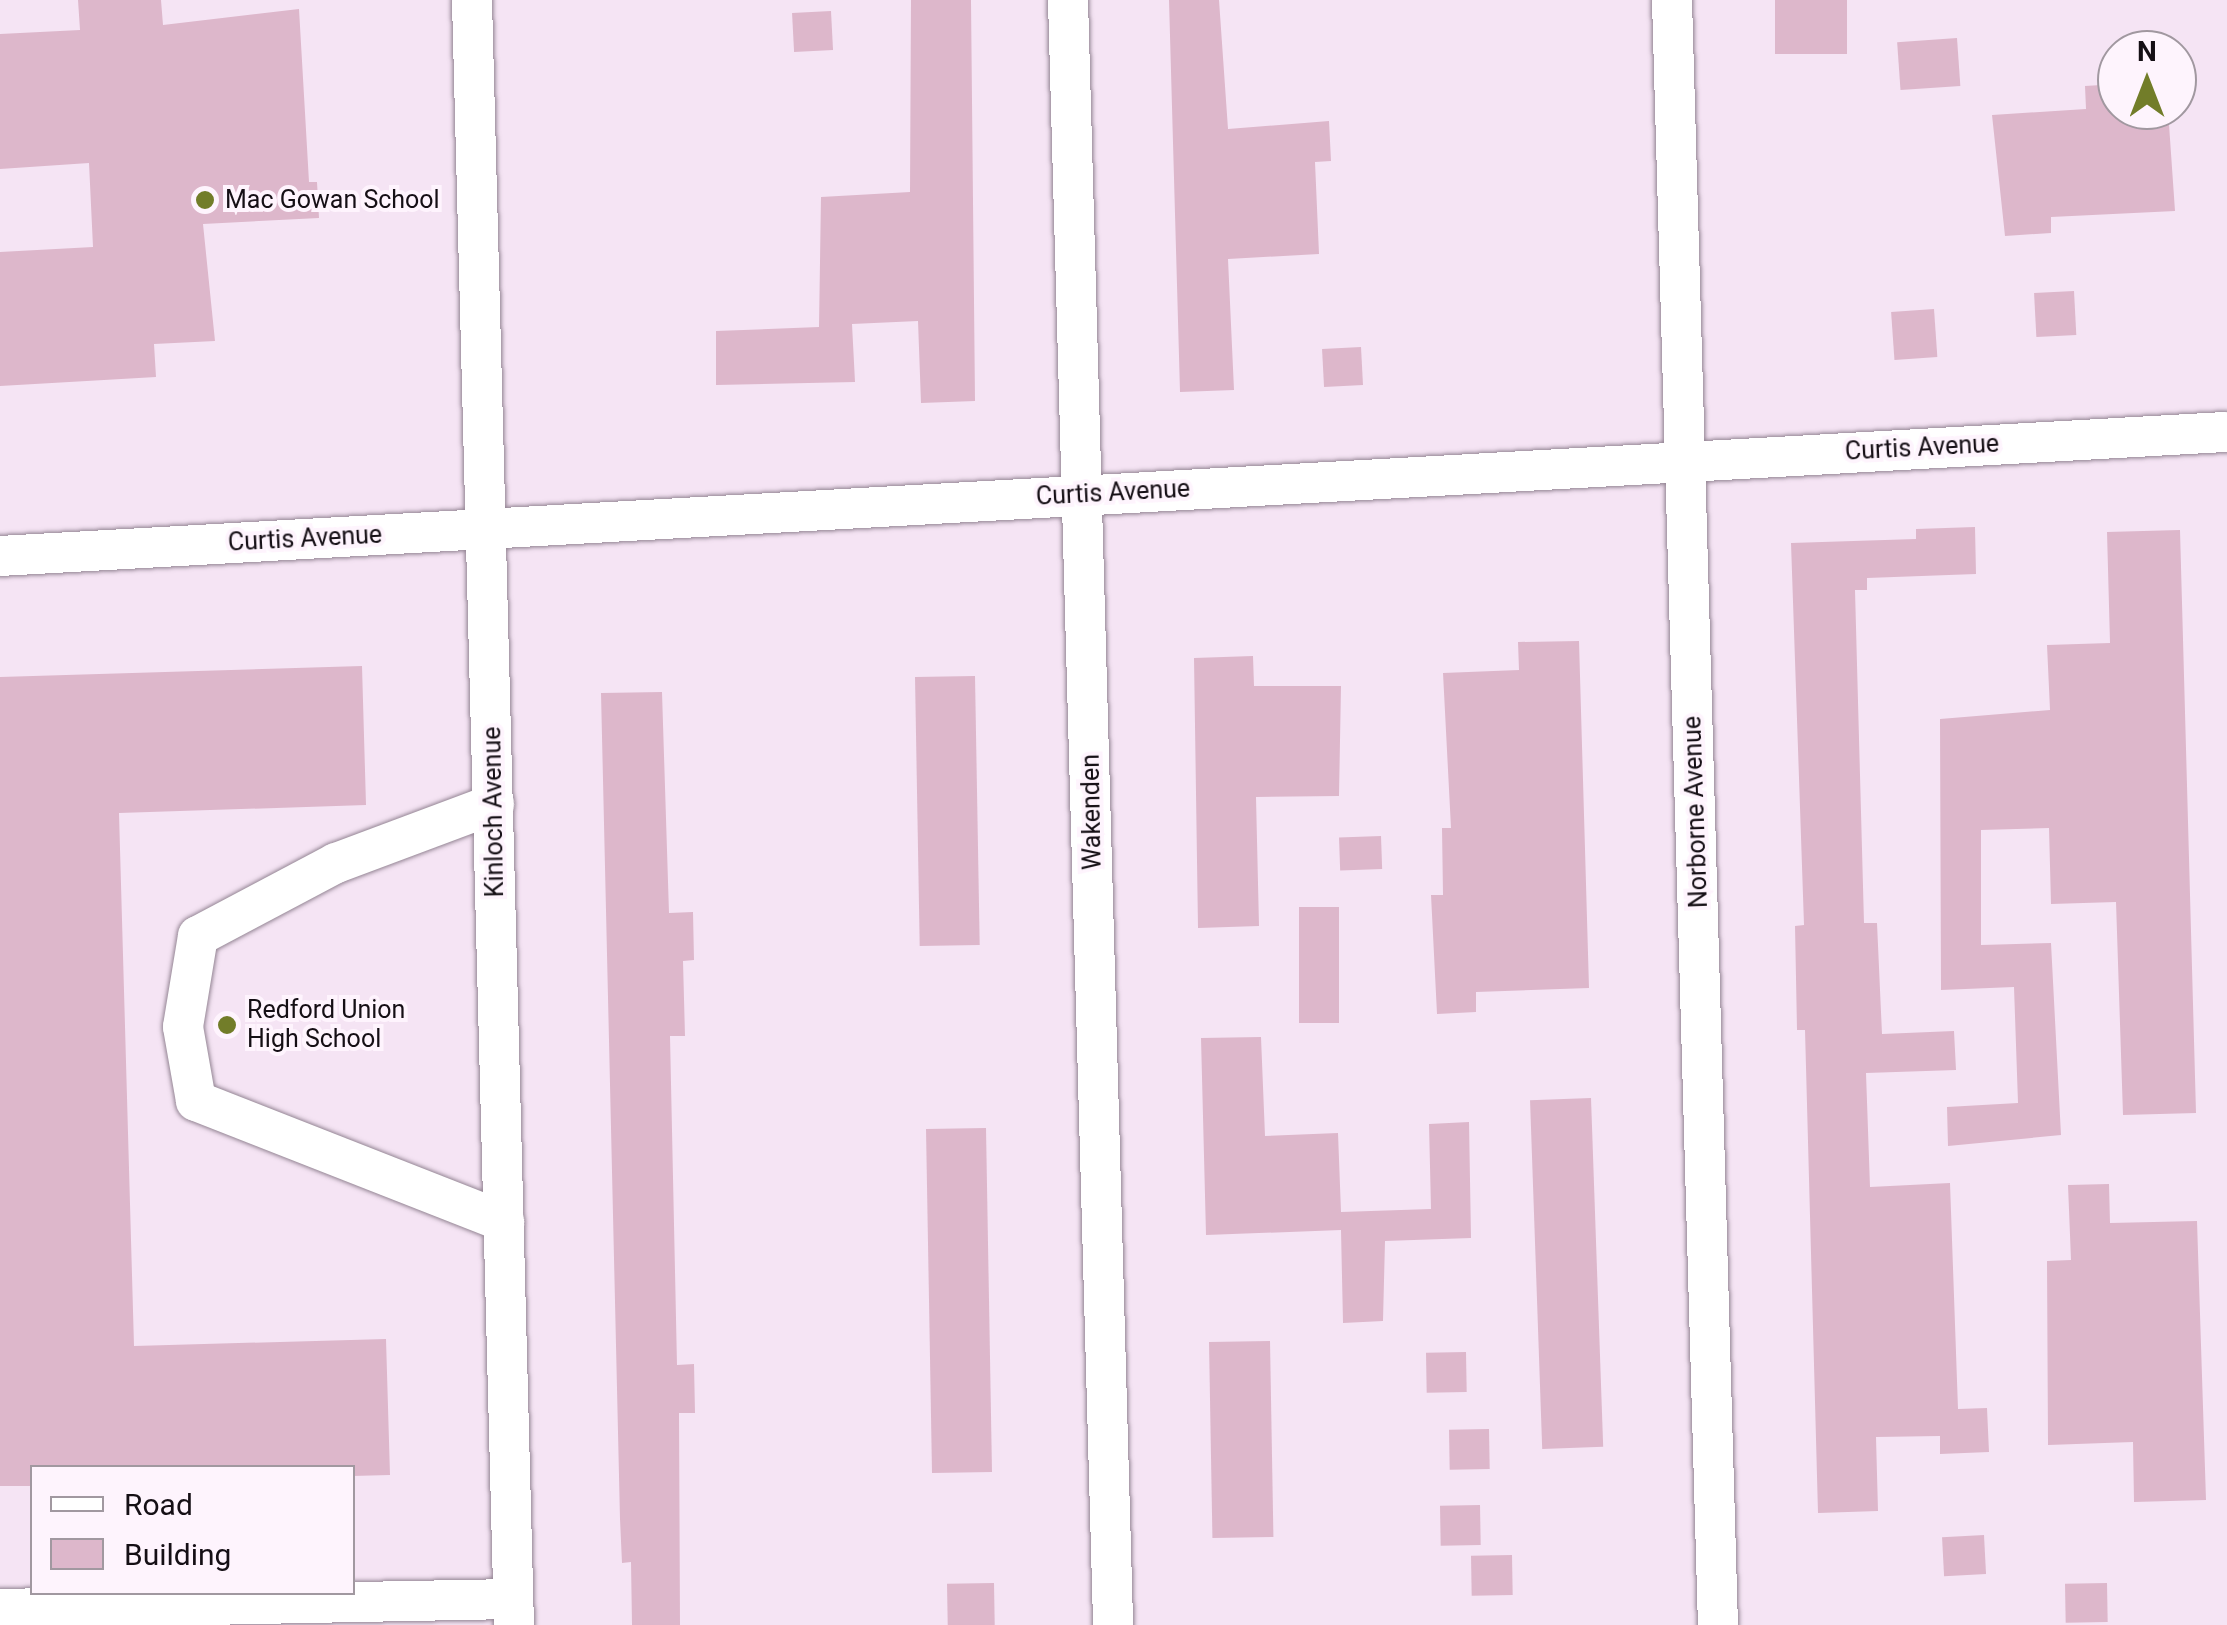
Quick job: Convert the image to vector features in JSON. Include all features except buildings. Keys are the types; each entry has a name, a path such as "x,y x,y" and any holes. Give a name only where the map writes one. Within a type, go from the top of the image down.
{"street":[{"name":"Kinloch Avenue","path":"472,0 514,1612"},
{"name":"Wakenden","path":"1068,0 1113,1625"},
{"name":"Norborne Avenue","path":"1672,0 1718,1625"},
{"name":"Curtis Avenue","path":"0,556 2227,432"},
{"path":"494,804 336,863 198,936 182,1026 196,1102 504,1222"},
{"path":"0,1609 514,1612"}],"place":[{"name":"Mac Gowan School","path":"205,200"},
{"name":"Redford Union High School","path":"227,1025"}]}
